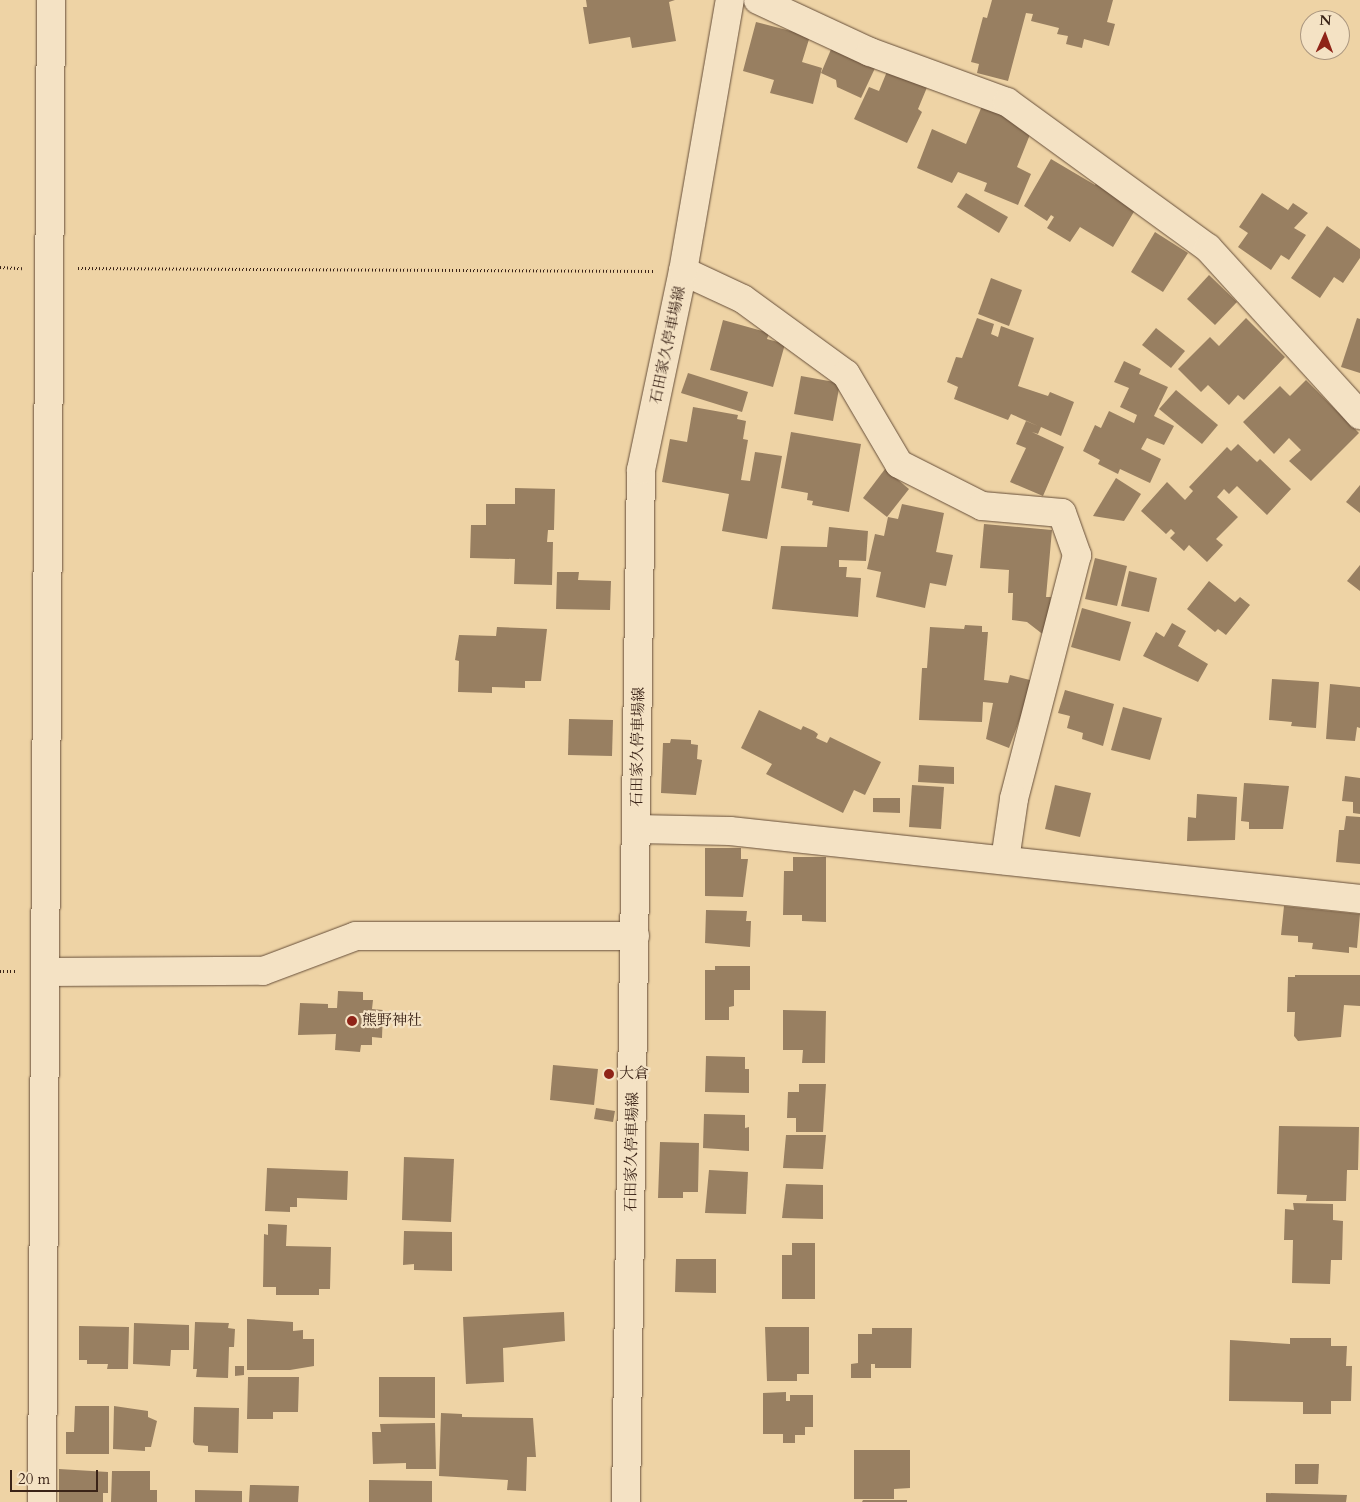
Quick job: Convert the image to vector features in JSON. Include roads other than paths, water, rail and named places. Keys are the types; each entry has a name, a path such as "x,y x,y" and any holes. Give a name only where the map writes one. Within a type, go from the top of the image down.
{"street":[{"path":"42,1502 51,0"},
{"name":"石田家久停車場線","path":"626,1502 638,829 641,470 683,272 730,0"},
{"path":"758,0 870,52 1007,102 1208,248 1360,415"},
{"path":"683,272 743,299 846,374 900,464 982,506 1062,513 1077,555 1014,799 1005,860"},
{"path":"638,829 730,831 1360,899"},
{"path":"45,972 262,971 356,936 635,936"}],"place":[{"name":"熊野神社","path":"352,1021"},
{"name":"大倉","path":"609,1074"}]}
